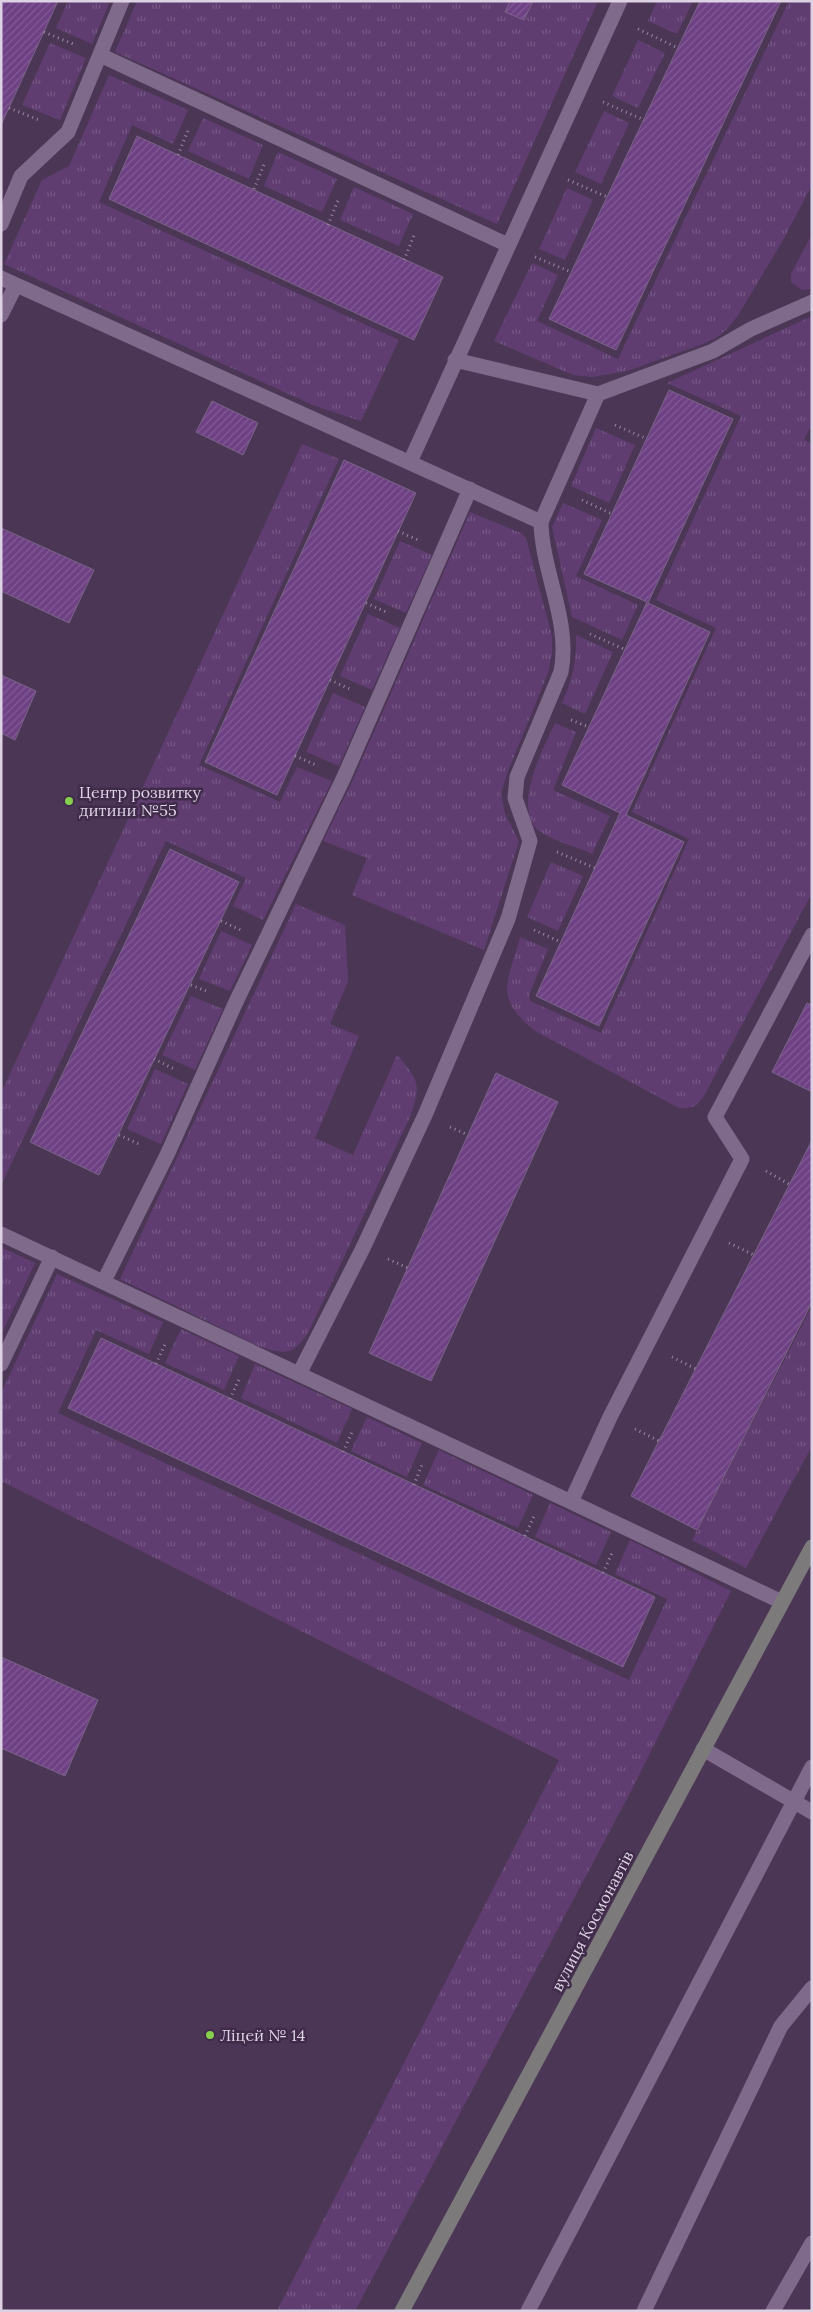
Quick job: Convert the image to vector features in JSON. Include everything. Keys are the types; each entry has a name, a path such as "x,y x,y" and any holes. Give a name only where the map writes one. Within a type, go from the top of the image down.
{"street":[{"name":"вулиця Космонавтів","path":"402,2311 812,1547"}],"lane":[{"path":"1,224 22,176 68,132 122,1"},
{"path":"410,462 620,1"},
{"path":"100,55 508,245"},
{"path":"1,278 541,522"},
{"path":"1,315 16,285"},
{"path":"455,360 598,394 713,351 751,329 812,302"},
{"path":"299,1374 363,1248 425,1115 508,919 530,841 515,798 517,777 561,672 564,655 560,621 541,538 541,522 598,394"},
{"path":"104,1282 167,1156 235,1004 344,777 470,489"},
{"path":"570,1502 610,1417 742,1158 714,1117 812,935"},
{"path":"1,1234 782,1602"},
{"path":"1,1364 52,1257"},
{"path":"703,1749 812,1812"},
{"path":"528,2311 812,1767"},
{"path":"644,2311 781,2026 812,1988"},
{"path":"773,2311 812,2244"}],"path":[{"path":"613,17 678,48"},
{"path":"579,91 644,120"},
{"path":"543,168 607,197"},
{"path":"508,245 571,272"},
{"path":"590,413 647,439"},
{"path":"530,841 595,868"}],"green space":[{"path":"68,1 110,1 92,44 56,28"},
{"path":"137,1 598,1 497,224 115,52"},
{"path":"657,1 693,1 677,34 648,21"},
{"path":"789,1 812,1 812,185 782,242 737,317 727,329 716,338 700,345 627,371 593,377 573,375 494,341 532,263 558,275 537,321 618,359"},
{"path":"638,40 665,53 638,108 612,96"},
{"path":"50,43 86,58 60,120 22,105"},
{"path":"109,75 188,110 173,144 132,125 99,202 399,340 361,421 315,406 4,264 42,180 69,166"},
{"path":"604,111 629,123 601,184 575,172"},
{"path":"203,118 263,145 249,179 188,151"},
{"path":"278,152 337,179 322,212 264,186"},
{"path":"354,187 413,214 399,246 340,220"},
{"path":"567,188 593,200 565,260 539,249"},
{"path":"812,234 812,289 802,290 791,282 791,274"},
{"path":"812,316 812,425 804,439 812,444 812,893 704,1096 694,1106 679,1108 535,1031 513,1008 507,989 508,978 520,937 548,949 529,995 530,1001 601,1033 689,839 632,812 716,628 656,600 741,416 667,383"},
{"path":"596,428 635,445 609,503 571,486"},
{"path":"302,444 339,459 199,765 280,802 297,767 332,781 263,920 233,906 246,878 166,841 1,1185 1,1093"},
{"path":"563,503 602,520 576,576 638,605 622,640 572,617 552,527"},
{"path":"470,512 521,533 526,538 552,636 552,654 548,673 508,771 501,793 505,814 519,841 484,950 352,895 367,858 323,841 353,780"},
{"path":"400,541 432,555 406,613 374,599"},
{"path":"368,614 400,628 372,690 340,676"},
{"path":"576,635 613,652 585,714 562,703 573,670 576,653"},
{"path":"333,693 365,707 339,766 306,752"},
{"path":"555,723 576,732 553,790 610,816 592,854 544,834 531,821 528,808 532,777"},
{"path":"551,862 583,876 558,931 527,917"},
{"path":"296,904 345,925 348,981 330,1024 359,1036 315,1138 353,1155 397,1055 414,1078 417,1090 410,1117 308,1333 292,1350 281,1352 258,1346 120,1279"},
{"path":"221,931 252,945 230,991 199,979"},
{"path":"191,996 223,1009 195,1070 162,1055"},
{"path":"155,1069 188,1084 161,1144 127,1129"},
{"path":"1,1247 35,1263 1,1335"},
{"path":"57,1274 163,1322 149,1354 96,1330 58,1413 629,1680 667,1599 615,1574 630,1540 731,1591 631,1791 355,2311 277,2311 559,1760 1,1481 1,1393"},
{"path":"812,1306 812,1446 746,1568 692,1540"},
{"path":"181,1329 239,1356 224,1390 165,1363"},
{"path":"255,1364 352,1409 337,1443 241,1398"},
{"path":"367,1417 422,1443 407,1477 351,1451"},
{"path":"439,1450 533,1495 518,1528 423,1485"},
{"path":"550,1503 611,1532 596,1565 535,1537"}],"building":[{"path":"1,1 58,1 1,125"},
{"path":"510,1 533,1 524,20 505,12"},
{"path":"700,1 781,1 616,350 549,319"},
{"path":"137,136 443,277 414,340 109,199"},
{"path":"669,390 733,419 648,603 710,632 626,815 684,842 599,1026 536,996 620,813 562,785 647,602 584,574"},
{"path":"212,401 258,423 243,455 196,432"},
{"path":"344,460 416,493 277,795 205,762"},
{"path":"1,528 94,570 69,623 1,591"},
{"path":"1,675 36,691 15,740 1,733"},
{"path":"170,849 239,882 99,1175 30,1142"},
{"path":"807,1003 812,1005 812,1092 772,1072"},
{"path":"496,1073 558,1102 431,1381 369,1353"},
{"path":"812,1140 812,1302 697,1530 631,1496"},
{"path":"101,1338 655,1597 623,1667 68,1408"},
{"path":"1,1657 98,1700 65,1776 1,1748"}],"place":[{"name":"Центр розвитку дитини №55","path":"69,801"},
{"name":"Ліцей № 14","path":"210,2035"}]}
